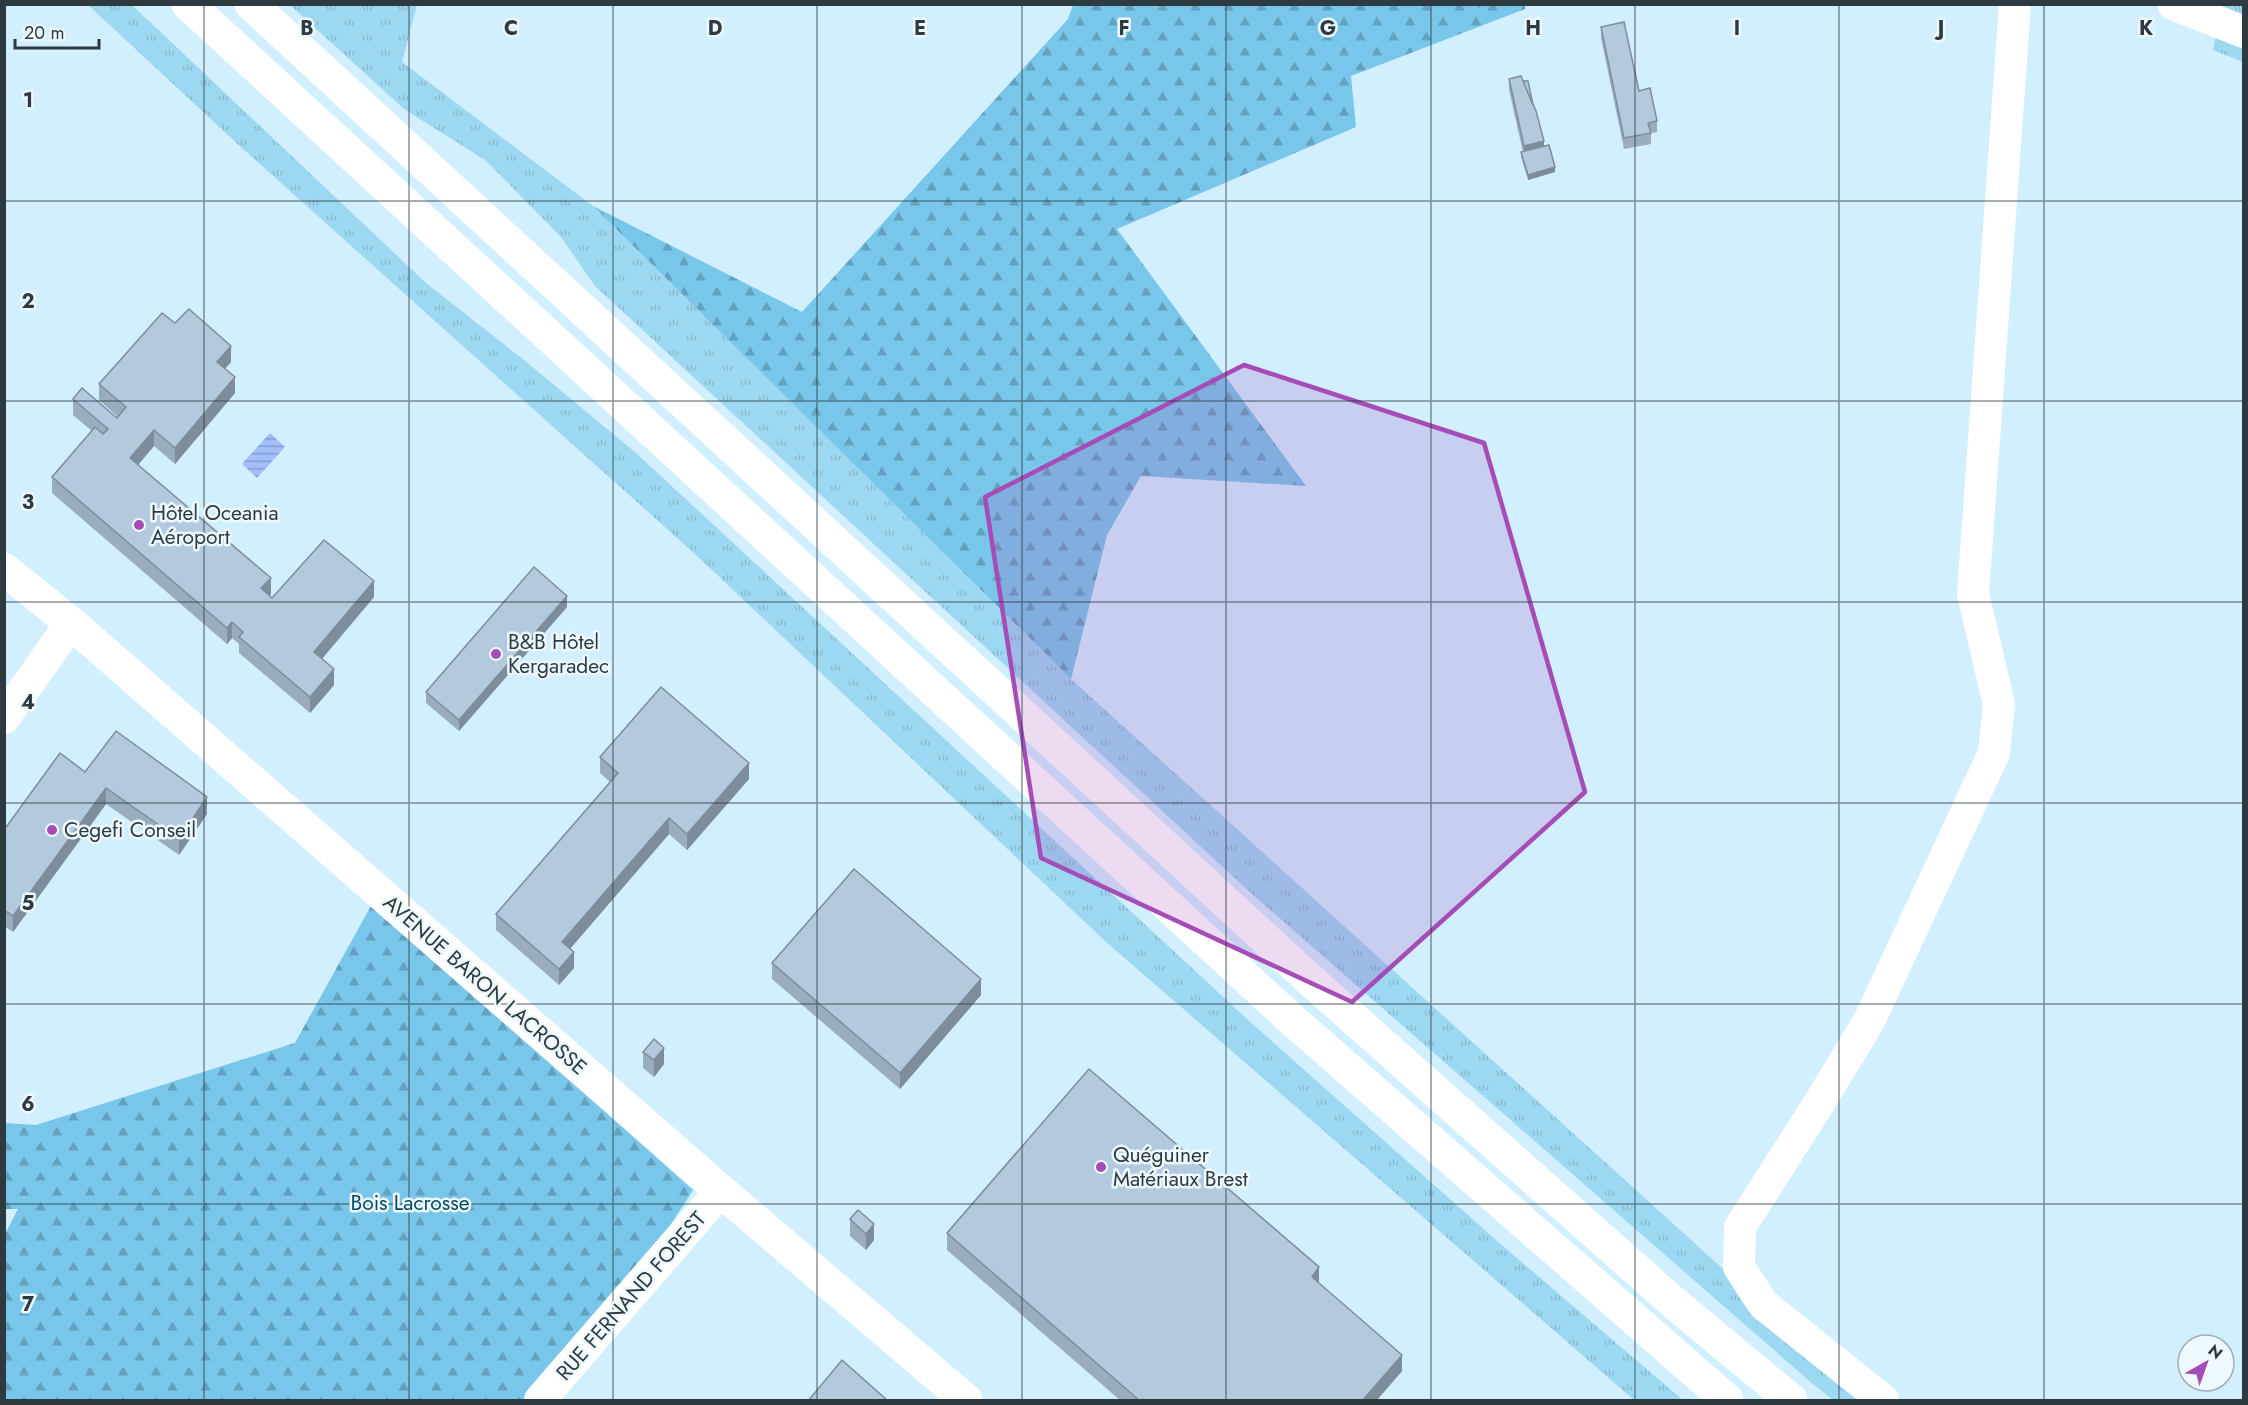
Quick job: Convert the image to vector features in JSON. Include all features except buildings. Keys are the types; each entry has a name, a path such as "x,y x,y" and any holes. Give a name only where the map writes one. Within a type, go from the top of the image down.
{"main road":[{"path":"188,4 1290,1018 1726,1401"},
{"path":"251,4 1309,979 1674,1303 1791,1401"},
{"name":"AVENUE BARON LACROSSE","path":"4,569 71,624 721,1191 966,1401"}],"street":[{"path":"1883,1401 1763,1304 1739,1267 1740,1227 1869,1022 1994,753 1999,704 1972,594 2015,4"},
{"path":"2173,4 2244,32"},
{"path":"4,717 71,624"},
{"name":"RUE FERNAND FOREST","path":"540,1401 721,1191"}],"highlighted area":[{"path":"1244,365 1484,443 1585,792 1352,1002 1041,858 985,497"}],"green space":[{"path":"88,5 132,5 426,283 524,360 636,453 1247,1019 1504,1247 1683,1400 1634,1400 1105,941 695,554 243,149"},
{"path":"290,5 417,5 402,62 593,206 1071,679 1721,1267 1784,1336 1866,1400 1833,1400 1814,1385 1253,895 595,286 561,237 485,160 404,109"},
{"path":"1073,5 1525,5 1525,9 1351,76 1356,127 1117,229 1306,486 1141,476 1107,535 1071,679 593,206 802,312 1068,19"},
{"path":"2222,5 2243,5 2243,62 2213,50"},
{"name":"Bois Lacrosse","path":"372,904 693,1190 558,1400 5,1400 5,1234 18,1209 5,1209 4,1123 36,1125 295,1043"}],"shaded area":[{"path":"270,433 285,447 257,478 242,464"}],"place":[{"name":"Hôtel Oceania Aéroport","path":"139,525"},
{"name":"B&B Hôtel Kergaradec","path":"496,654"},
{"name":"Cegefi Conseil","path":"52,830"},
{"name":"Quéguiner Matériaux Brest","path":"1101,1167"}]}
